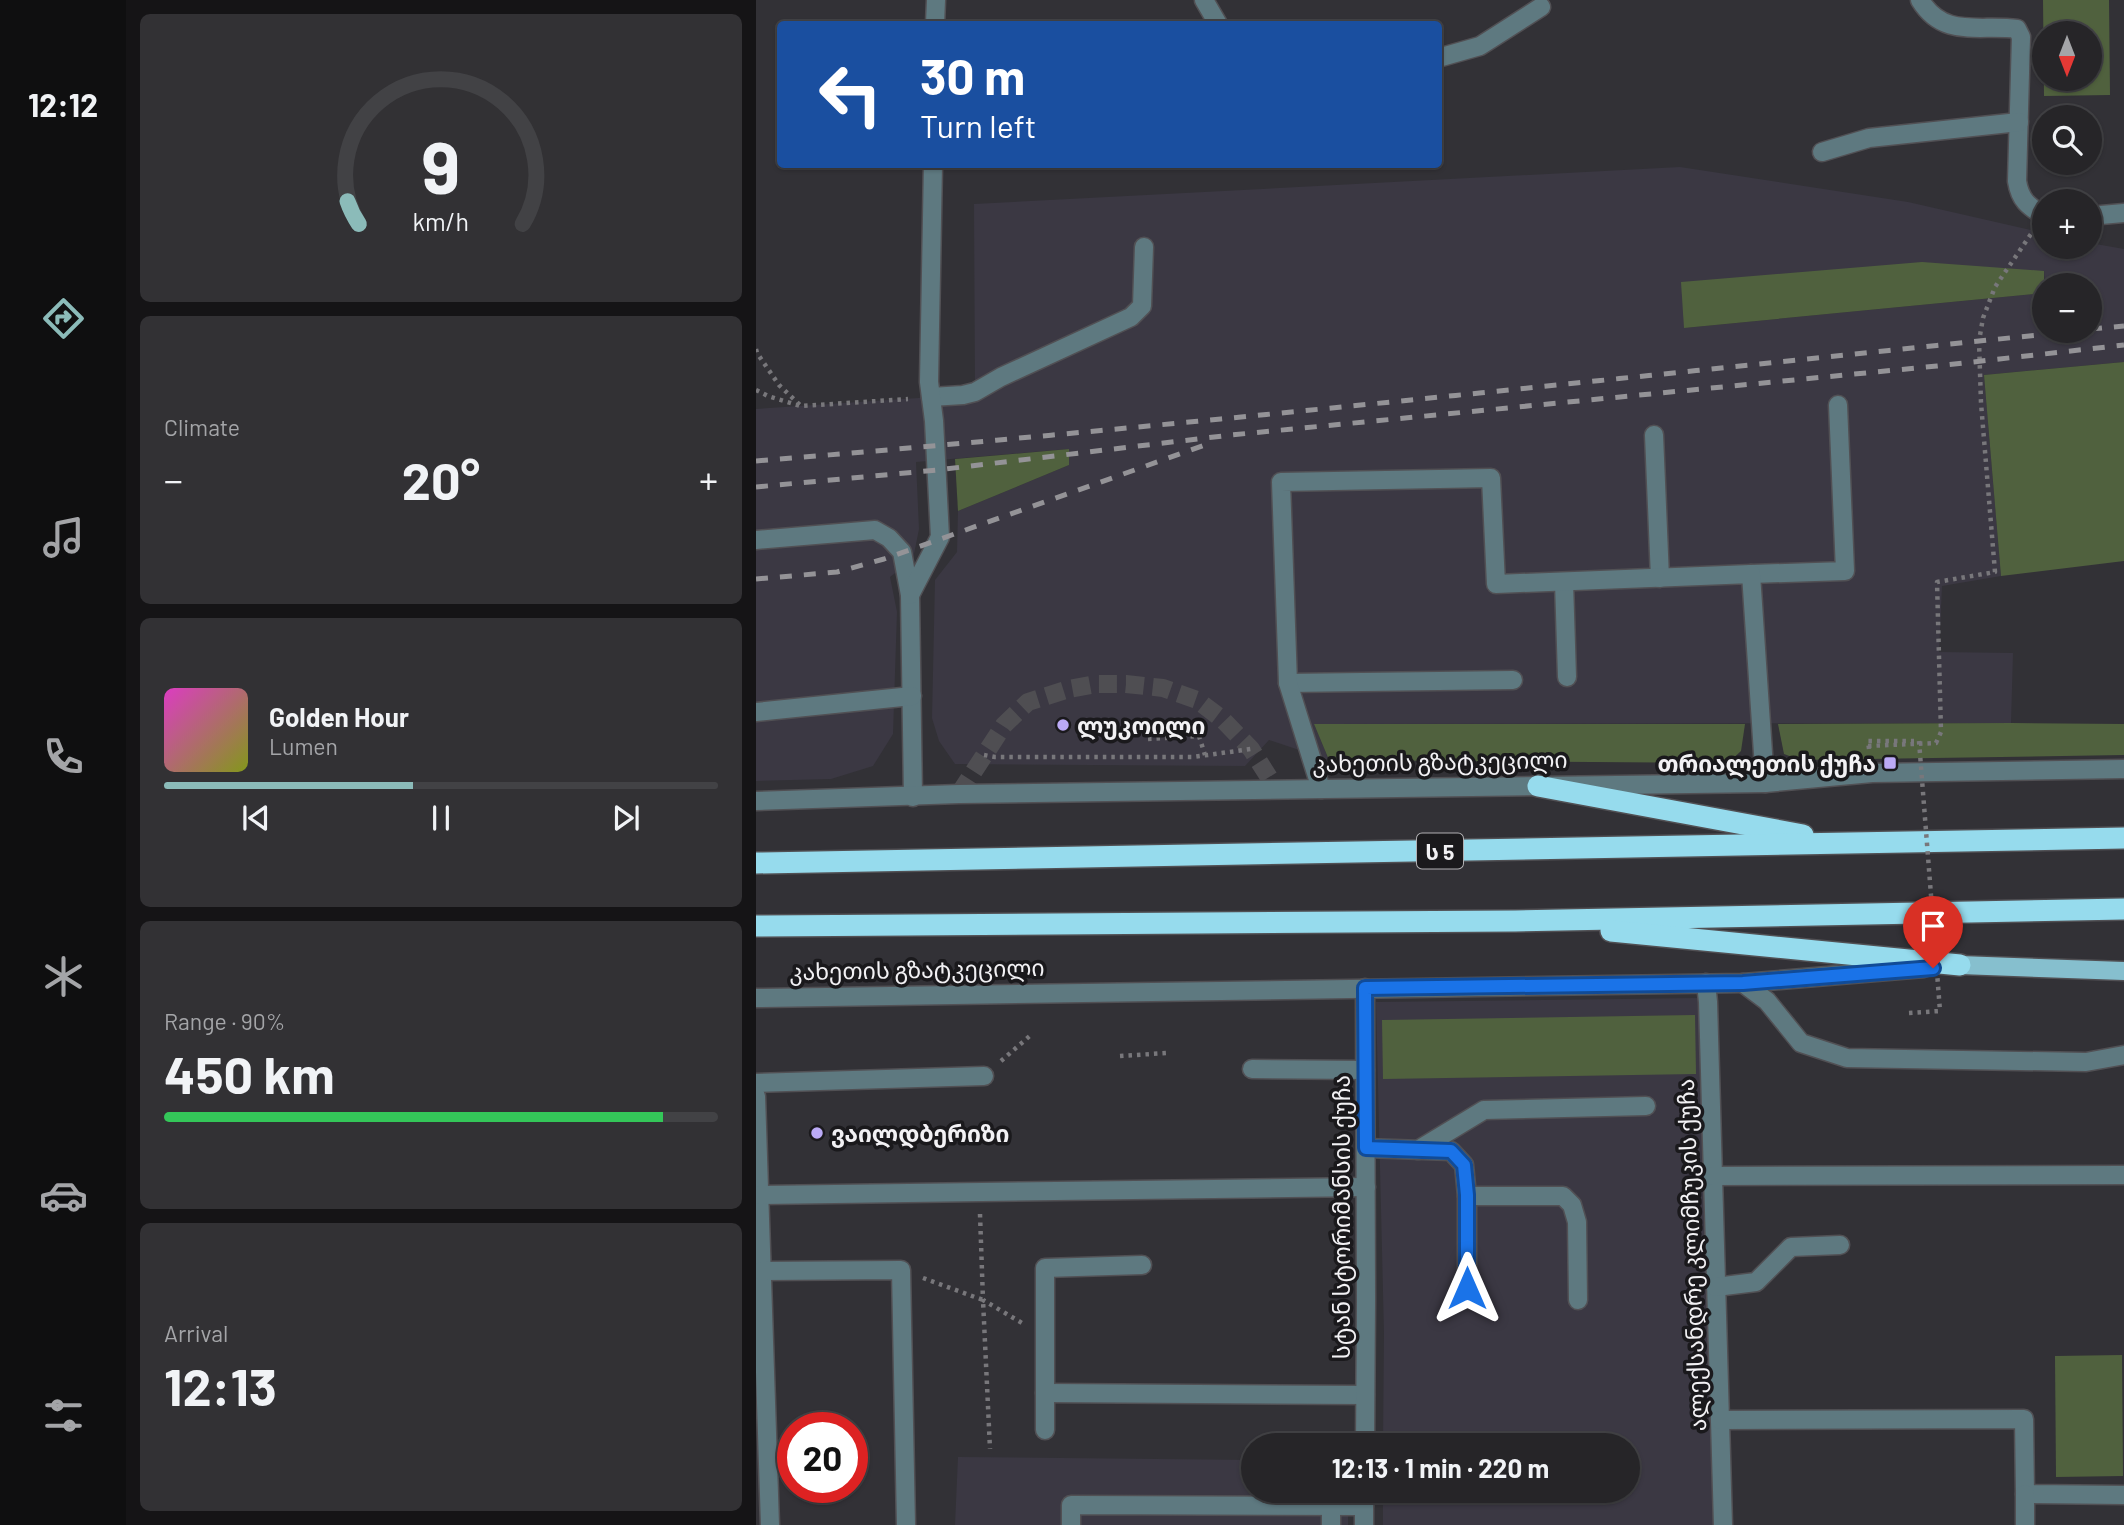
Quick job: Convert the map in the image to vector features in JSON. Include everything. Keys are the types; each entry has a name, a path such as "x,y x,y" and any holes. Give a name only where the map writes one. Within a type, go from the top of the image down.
{"highway":[{"path":"1538,786 1846,844"},
{"name":"ს 5","path":"756,863 2124,838"},
{"name":"კახეთის გზატკეცილი","path":"756,926 1515,921 2124,909"},
{"path":"1515,921 1960,965"}],"main road":[{"path":"1960,965 2124,971"}],"street":[{"path":"935,21 936,0"},
{"path":"1204,0 1216,21"},
{"path":"1920,0 1930,13 1944,24 1960,28 2017,29 2021,37 2018,193 2032,209"},
{"path":"1442,57 1480,46 1541,7"},
{"path":"1822,152 1869,138 2019,122"},
{"path":"910,595 940,537 934,421 929,382 933,168"},
{"path":"2102,215 2124,213"},
{"path":"931,397 975,392 1001,377 1131,317 1142,306 1144,247"},
{"path":"1321,789 1288,683 1281,482 1491,478 1496,584 1844,570 1838,405"},
{"path":"1654,435 1660,578"},
{"path":"756,540 875,530 889,538 902,552 910,595 913,797"},
{"path":"1751,574 1765,783"},
{"path":"1564,582 1567,677"},
{"path":"1288,683 1513,680"},
{"path":"756,712 912,696"},
{"name":"კახეთის გზატკეცილი","path":"756,801 1765,783 1872,773 2124,769"},
{"name":"კახეთის გზატკეცილი","path":"756,998 1743,983 1960,965"},
{"name":"ალექსანდრე კლიმჩუკის ქუჩა","path":"1706,983 1723,1525"},
{"path":"1743,983 1767,1002 1801,1043 1847,1058 2086,1062 2124,1055"},
{"name":"სტან სტორიმანსის ქუჩა","path":"1365,988 1365,1433"},
{"path":"1252,1069 1365,1070"},
{"path":"756,1083 984,1076"},
{"path":"756,1096 762,1271 761,1411 770,1525"},
{"path":"1418,1150 1484,1110 1646,1107"},
{"path":"1366,1148 1451,1151 1464,1165 1467,1195 1467,1288"},
{"path":"1713,1176 2124,1175"},
{"path":"759,1195 1366,1187"},
{"path":"1467,1195 1563,1195 1572,1205 1577,1222 1578,1300"},
{"path":"1716,1287 1756,1282 1791,1247 1840,1245"},
{"path":"1045,1430 1045,1268 1142,1265"},
{"path":"762,1271 901,1270 906,1525"},
{"path":"1045,1393 1365,1395"},
{"path":"1720,1420 2024,1419 2025,1525"},
{"path":"2025,1494 2124,1495"},
{"path":"1071,1525 1071,1505 1331,1506 1343,1503"},
{"path":"1364,1503 1364,1525"},
{"path":"1331,1506 1331,1525"}],"path":[{"path":"1919,743 1919,741 1868,744 1919,743 1936,743 1941,732 1937,582 1995,572 1981,403 1979,341 1983,318 1995,287 2032,233"},
{"path":"756,349 779,385 801,406"},
{"path":"756,390 801,406 931,397"},
{"path":"1148,739 1199,736 1205,755"},
{"path":"1909,1013 1940,1011 1919,743"},
{"path":"984,755 1205,755 1251,749"},
{"path":"984,1076 1032,1034"},
{"path":"1120,1056 1167,1053"},
{"path":"979,1192 990,1449"},
{"path":"901,1270 983,1300 1045,1336"}],"shaded area":[{"path":"1680,167 1908,202 2032,230 2032,259 2102,259 2102,245 2124,249 2124,362 1984,375 2001,576 1942,586 1939,652 2013,653 2011,723 1314,724 1329,760 1269,740 1245,766 955,764 939,741 932,718 935,580 957,552 958,511 1069,465 1068,449 916,462 919,529 913,559 890,577 897,612 893,734 873,766 831,779 756,781 756,409 975,392 974,204"},
{"path":"1698,998 1716,1525 1383,1525 1383,1503 1640,1503 1640,1433 1383,1433 1384,1333 1376,1002"},
{"path":"958,1457 1241,1460 1241,1503 1348,1503 1348,1525 955,1525"}],"green space":[{"path":"2043,0 2109,0 2110,95 2044,96 2044,91 2102,91 2102,21 2043,21"},
{"path":"1922,262 2044,271 2032,273 2032,294 1684,328 1681,282"},
{"path":"2124,362 2124,561 2001,576 1984,375"},
{"path":"1069,449 1069,465 958,511 955,459"},
{"path":"1314,724 1745,724 1741,751 1728,763 1329,760"},
{"path":"1778,724 2124,724 2124,755 1800,760 1784,754"},
{"path":"1695,1015 1696,1074 1383,1079 1382,1020"},
{"path":"2122,1355 2123,1476 2056,1477 2055,1356"}],"tunnel":[{"path":"959,794 1004,725 1028,702 1096,684 1163,688 1197,700 1222,719 1251,749 1277,790"}],"railway":[{"path":"2102,328 2124,326"},
{"path":"756,461 1252,416 2032,336"},
{"path":"756,487 937,470 1231,435 1937,366 2124,345"},
{"path":"756,579 837,572 884,559 1205,445"}],"place":[{"name":"ლუკოილი","path":"1063,725"},
{"name":"თრიალეთის ქუჩა","path":"1890,763"},
{"name":"ვაილდბერიზი","path":"817,1133"}],"route":[{"path":"1467,1288 1467,1195 1464,1165 1451,1151 1366,1148 1365,988 1743,983 1933,968"}]}
